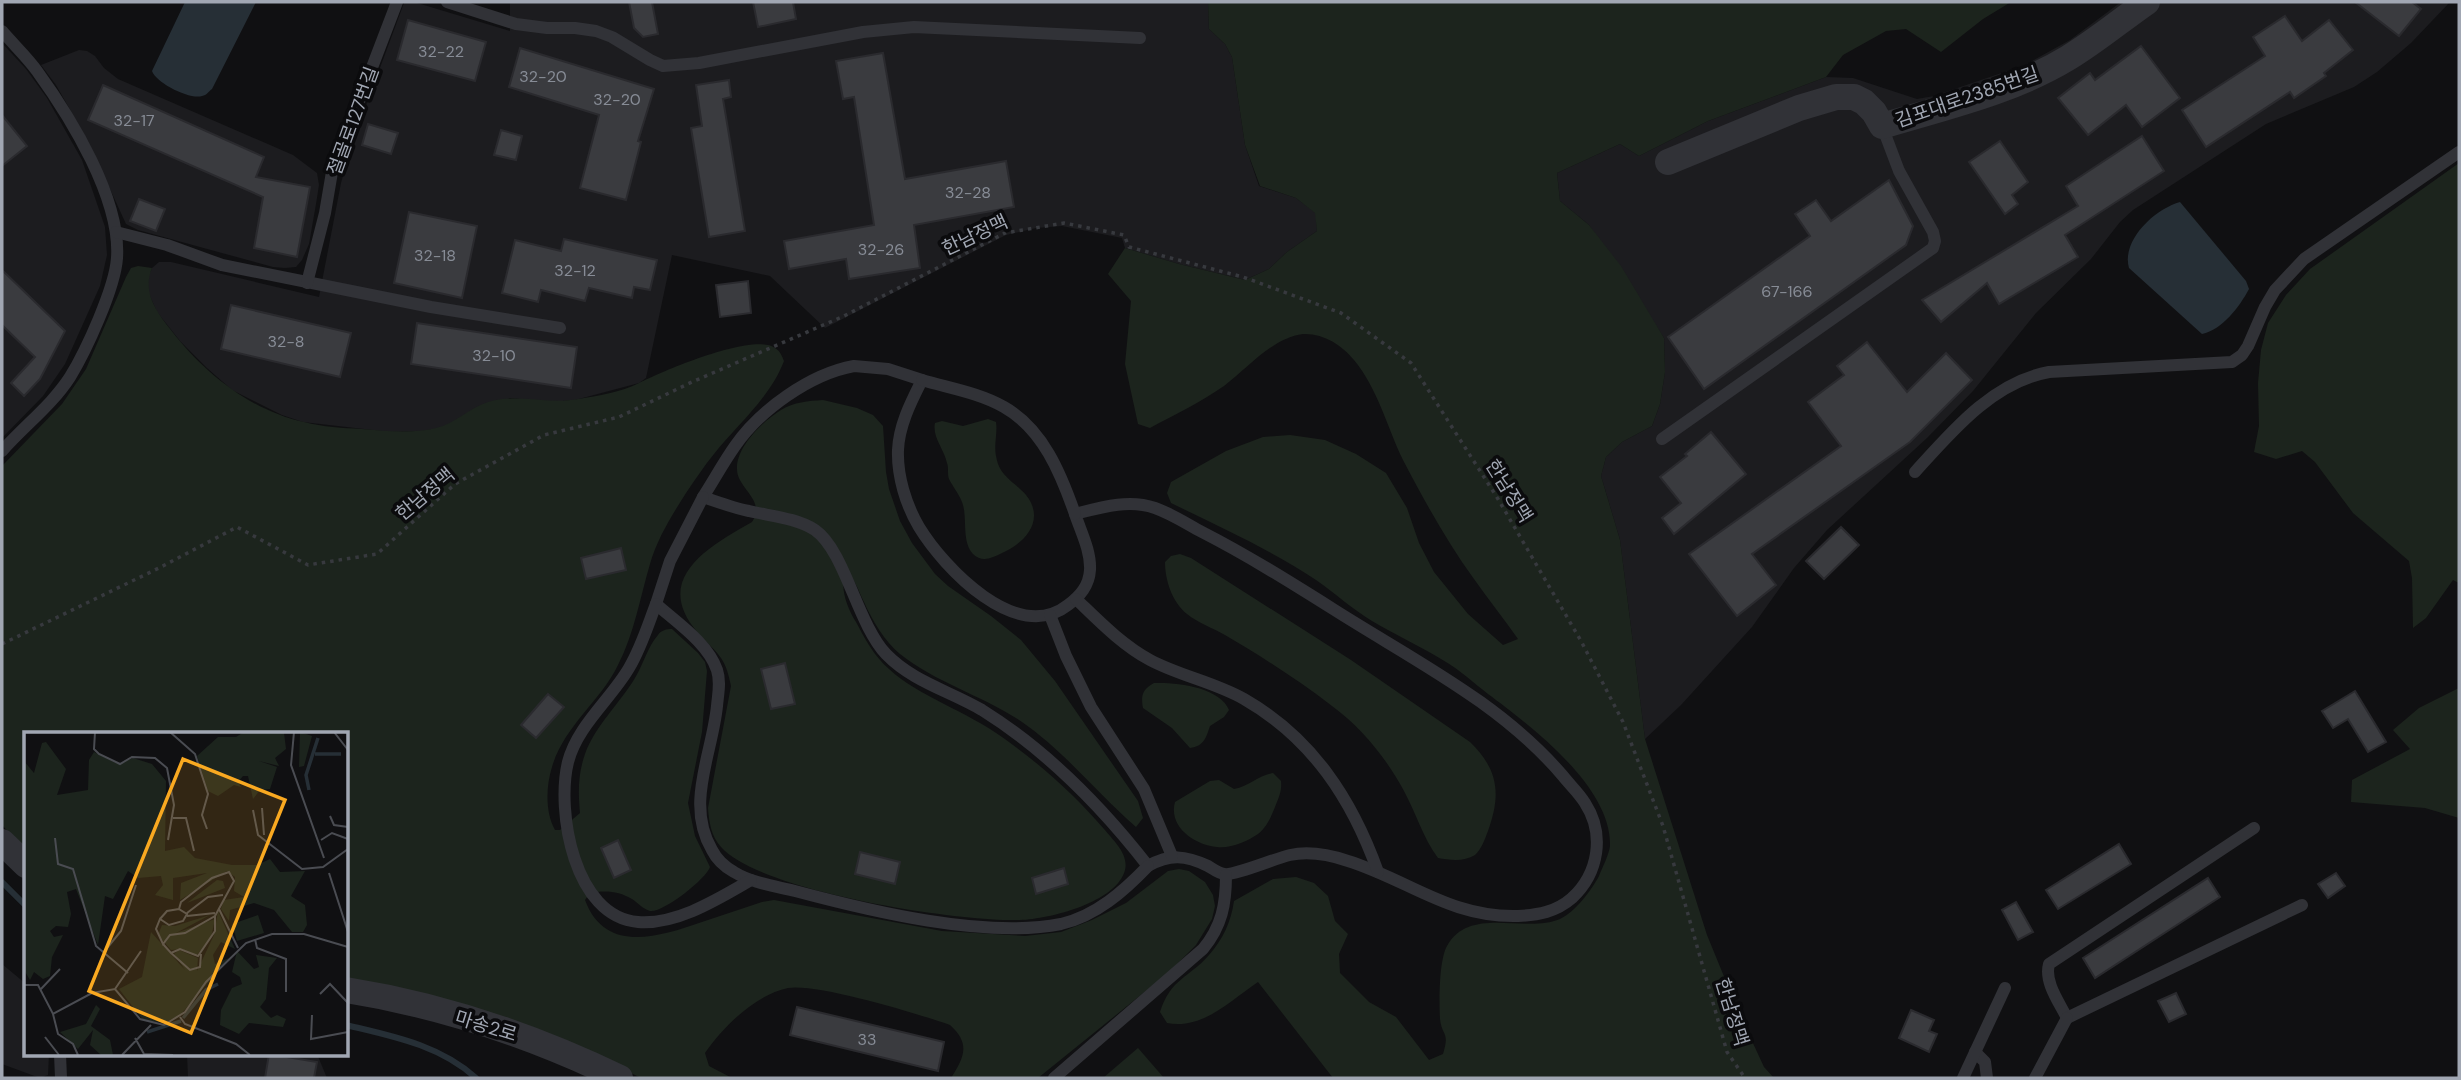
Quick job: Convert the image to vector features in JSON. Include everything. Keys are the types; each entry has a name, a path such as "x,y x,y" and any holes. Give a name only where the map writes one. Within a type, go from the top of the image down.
{"street":[{"name":"김포대로2385번길","path":"1668,162 1799,108 1836,97 1854,97 1864,103 1874,112 1882,127 1965,102 2043,71 2067,58 2147,2"},
{"path":"2,842 24,863"},
{"name":"마송2로","path":"348,990 429,1009 513,1033 620,1078"}],"lane":[{"name":"절골로127번길","path":"307,283 332,172 397,2"},
{"path":"447,2 516,23 596,31 663,66 699,63 863,32 914,27 1140,38"},
{"path":"2,31 36,69 67,117 97,172 116,232 117,261 84,351 62,387 2,451"},
{"path":"1662,439 1933,248 1933,232 1899,171 1882,127"},
{"path":"1915,472 1995,394 2022,379 2059,372 2232,362 2242,355 2248,346 2264,307 2275,290 2304,259 2459,152"},
{"path":"116,232 167,245 222,265 431,307 559,328"},
{"path":"751,880 680,915 658,921 627,920 613,914 587,886 570,842 564,791 569,760 577,741 631,666 683,533 735,445 749,429 784,400 817,379 839,369 854,366 888,369 981,397 1002,406 1019,417 1036,434 1062,477 1088,552 1090,569 1087,585 1065,608 1037,617 1019,614 1001,606 946,564 918,525 901,480 899,435 922,380"},
{"path":"703,497 747,511 786,519 816,530 839,564 860,612 885,653 919,679 980,709 1032,746 1126,838 1148,866"},
{"path":"656,604 703,648 717,670 719,685 716,720 698,807 702,827 712,850 722,863 751,880 834,902 931,921 979,926 1039,927 1064,923 1098,908 1126,888 1148,866 1172,856 1193,859 1226,875 1276,859 1307,853 1347,860 1447,905 1468,912 1498,916 1535,915 1561,906 1586,883 1595,865 1597,850 1596,831 1585,802 1548,758 1510,723 1455,685 1262,564 1155,508 1120,504 1075,514"},
{"path":"1076,599 1110,632 1141,655 1175,672 1241,698 1274,717 1295,735 1314,755 1352,810 1378,872"},
{"path":"1049,615 1091,707 1143,789 1172,856"},
{"path":"2067,1018 2046,973 2049,964 2254,828"},
{"path":"1054,1078 1203,949 1215,935 1226,899 1226,875"},
{"path":"2035,1078 2067,1018 2302,905"},
{"path":"1963,1078 2005,988"},
{"path":"1975,1052 1985,1062 1987,1078"},
{"path":"60,1056 61,1078"}],"path":[{"name":"한남정맥","path":"2,644 237,527 308,565 377,554 455,484 544,435 619,417 844,316 1005,233 1064,223 1124,235 1129,247 1243,277 1341,313 1411,363 1498,499 1581,641 1623,722 1663,826 1727,1052 1745,1078"}],"shaded area":[{"path":"185,2 256,2 212,89 197,97 174,90 160,81 152,71"},
{"path":"510,2 1208,2 1209,29 1225,44 1232,57 1245,145 1259,186 1296,198 1316,213 1317,231 1287,252 1269,269 1245,280 1125,248 1122,238 1062,226 1036,228 1006,235 825,328 770,276 672,255 646,378 639,383 575,400 551,402 510,398 440,428 423,431 390,432 303,422 282,415 232,390 207,368 180,341 157,312 149,294 147,279 152,268 159,262 171,262 319,297 341,183 351,146 404,3 510,31"},
{"path":"1208,2 2011,2 1983,19 1941,52 1906,29 1886,31 1843,55 1826,77 1708,121 1639,156 1620,144 1557,173 1560,201 1589,225 1621,266 1664,338 1665,372 1660,404 1652,426 1622,442 1606,457 1601,476 1620,540 1645,739 1707,935 1764,1067 1774,1078 1333,1078 1258,982 1216,1012 1193,1022 1167,1023 1160,1012 1169,992 1202,963 1218,943 1226,930 1234,901 1273,879 1296,877 1314,883 1328,896 1335,921 1348,934 1339,954 1340,973 1369,1002 1396,1017 1429,1060 1443,1054 1445,1047 1446,1038 1440,1019 1441,971 1444,952 1457,934 1484,923 1546,923 1566,916 1592,888 1610,846 1607,824 1598,802 1584,780 1546,741 1462,673 1372,621 1316,580 1281,559 1171,503 1167,493 1171,482 1226,451 1263,437 1290,435 1325,440 1356,454 1386,473 1407,508 1419,543 1434,572 1468,614 1503,645 1518,639 1464,565 1436,521 1403,460 1376,396 1362,371 1349,355 1331,341 1303,334 1281,341 1224,386 1197,403 1150,428 1138,424 1125,364 1131,301 1108,274 1125,248 1245,280 1269,269 1287,252 1317,231 1315,213 1296,198 1260,186 1245,145 1232,57 1225,44 1209,29"},
{"path":"2121,2 2450,2 2411,43 2377,72 2354,87 2266,124 2133,210 2091,259 2036,313 1973,391 1927,438 1827,530 1794,568 1752,627 1681,705 1645,739 1620,540 1601,476 1606,457 1622,442 1652,426 1660,404 1665,372 1664,338 1589,225 1560,201 1557,173 1620,144 1639,156 1708,121 1826,77 1853,78 1917,99 1934,96 2025,65 2070,40"},
{"path":"2,43 26,69 47,98 82,160 105,227 107,255 100,286 65,364 43,396 2,438"},
{"path":"79,50 95,56 104,68 118,79 293,155 317,173 319,185 309,244 296,267 273,267 138,230 126,224 88,141 56,85 41,65"},
{"path":"2459,163 2459,583 2453,580 2426,618 2413,628 2409,561 2353,513 2315,462 2302,451 2276,459 2254,452 2259,426 2258,383 2261,350 2268,323 2286,295 2310,269"},
{"path":"2180,202 2246,281 2249,289 2235,310 2217,328 2202,334 2129,268 2130,247 2142,227 2160,211"},
{"path":"131,268 152,268 149,285 152,301 165,323 213,375 265,409 284,417 326,426 399,432 427,430 443,426 488,402 510,399 556,401 617,391 687,362 748,345 764,344 780,352 784,361 770,387 707,463 665,527 653,555 624,653 602,691 573,726 552,767 548,807 555,830 560,830 580,813 580,776 589,744 635,678 659,633 672,629 705,662 707,671 702,732 688,803 695,836 710,867 701,879 683,894 656,910 647,910 627,896 617,893 590,893 585,900 594,917 605,928 619,935 650,936 774,900 942,931 1025,936 1061,932 1092,920 1126,903 1168,871 1179,869 1189,871 1205,882 1213,895 1215,906 1212,919 1196,945 1168,973 1038,1078 951,1078 962,1057 963,1045 961,1038 950,1025 868,1000 821,990 788,988 764,997 741,1013 705,1053 709,1066 732,1078 641,1078 627,1071 348,981 348,732 24,732 24,849 2,825 2,466 62,404 86,369"},
{"path":"823,400 857,408 873,415 883,426 889,489 900,521 912,543 935,574 948,586 1021,640 1055,681 1138,801 1143,818 1136,827 1052,746 1022,722 929,673 900,654 879,630 849,574 844,577 844,594 850,612 870,647 884,664 914,688 989,728 1016,747 1069,792 1116,843 1125,858 1125,870 1119,881 1096,900 1064,912 1020,920 909,910 776,878 743,863 721,847 715,838 708,808 731,686 723,661 685,614 680,596 683,581 703,554 752,522 756,514 754,501 741,483 737,469 741,452 752,435 786,407 801,402"},
{"path":"988,419 996,422 995,452 1000,469 1026,495 1034,513 1030,530 1025,537 1010,549 983,559 976,557 969,549 962,502 949,479 948,465 937,438 935,423 942,421 963,426"},
{"path":"1180,554 1191,558 1351,660 1470,742 1480,752 1492,773 1496,794 1488,831 1475,855 1462,860 1438,858 1397,779 1372,744 1343,714 1279,669 1182,609 1170,590 1165,562 1171,556"},
{"path":"1154,683 1185,685 1207,691 1224,702 1229,710 1224,717 1210,726 1201,743 1190,748 1172,728 1143,708 1143,693"},
{"path":"2459,688 2459,818 2425,808 2351,802 2352,780 2410,749 2393,730 2419,708"},
{"path":"1273,773 1281,781 1280,794 1268,822 1254,837 1227,847 1209,846 1192,838 1179,827 1174,811 1175,802 1210,781 1219,780 1234,789"},
{"path":"2,964 24,982 24,1056 49,1056 48,1075 40,1078 2,1064"},
{"path":"1138,1048 1164,1078 1103,1078"},
{"path":"187,1056 318,1056 327,1078 188,1078"}],"building":[{"path":"629,2 652,2 658,34 643,37 634,28"},
{"path":"753,2 793,2 796,19 758,27"},
{"path":"2355,2 2412,2 2421,9 2399,36"},
{"path":"2285,16 2302,41 2329,20 2353,50 2324,73 2326,76 2294,98 2290,92 2206,147 2182,110 2265,56 2253,37"},
{"path":"408,20 486,42 475,81 397,60"},
{"path":"2141,46 2180,98 2142,127 2126,105 2088,135 2058,98 2090,73 2095,80"},
{"path":"520,48 654,89 638,141 641,142 626,200 580,188 599,115 509,87"},
{"path":"883,53 905,179 1006,161 1014,207 914,225 920,268 849,279 846,259 789,269 784,241 874,225 854,97 843,99 836,61"},
{"path":"729,80 731,97 723,99 745,231 709,237 691,128 702,126 696,85"},
{"path":"103,85 264,157 256,177 310,187 297,257 254,248 263,197 88,120"},
{"path":"2,115 27,146 2,166"},
{"path":"368,124 398,133 391,154 362,145"},
{"path":"501,130 522,136 516,160 494,155"},
{"path":"2142,136 2164,171 2065,235 2078,257 1999,304 1987,283 1941,322 1922,300 2078,206 2066,186"},
{"path":"2000,141 2028,182 2012,195 2018,204 2005,214 1969,162"},
{"path":"1889,180 1913,226 1906,245 1704,389 1668,337 1810,236 1795,214 1816,200 1831,221"},
{"path":"139,199 165,209 156,231 130,221"},
{"path":"409,212 477,226 462,298 394,283"},
{"path":"564,239 657,260 650,290 634,287 632,298 589,288 585,301 541,290 538,302 502,293 515,240 561,251"},
{"path":"2,270 65,331 40,379 24,396 11,383 35,357 2,325"},
{"path":"748,281 751,313 720,317 716,285"},
{"path":"231,305 351,333 340,377 221,349"},
{"path":"417,323 577,347 571,388 411,364"},
{"path":"1867,342 1907,392 1946,353 1972,380 1910,442 1752,554 1776,585 1737,616 1689,554 1841,446 1808,402 1844,375 1837,366"},
{"path":"1711,432 1746,474 1674,534 1662,518 1681,503 1660,477 1687,456 1685,454"},
{"path":"1841,527 1859,545 1824,579 1806,561"},
{"path":"621,548 626,570 586,579 581,558"},
{"path":"785,663 795,704 771,709 761,669"},
{"path":"2355,691 2386,742 2368,752 2348,719 2333,728 2322,711"},
{"path":"548,694 564,707 536,738 521,725"},
{"path":"618,840 631,870 614,878 601,848"},
{"path":"2119,844 2131,864 2058,909 2046,890"},
{"path":"860,852 900,862 895,884 855,874"},
{"path":"1064,868 1068,884 1036,894 1032,878"},
{"path":"2336,873 2345,886 2328,898 2318,884"},
{"path":"2208,878 2220,897 2095,978 2083,958"},
{"path":"2016,902 2033,932 2018,940 2002,910"},
{"path":"2176,993 2186,1014 2169,1022 2158,1001"},
{"path":"797,1007 944,1042 938,1071 790,1035"},
{"path":"1911,1010 1934,1020 1929,1031 1937,1034 1929,1052 1899,1038"},
{"path":"269,1056 317,1062 314,1078 265,1078"}],"waterway":[{"path":"2,882 24,904"},
{"path":"348,1026 415,1043 447,1057 476,1078"}]}
